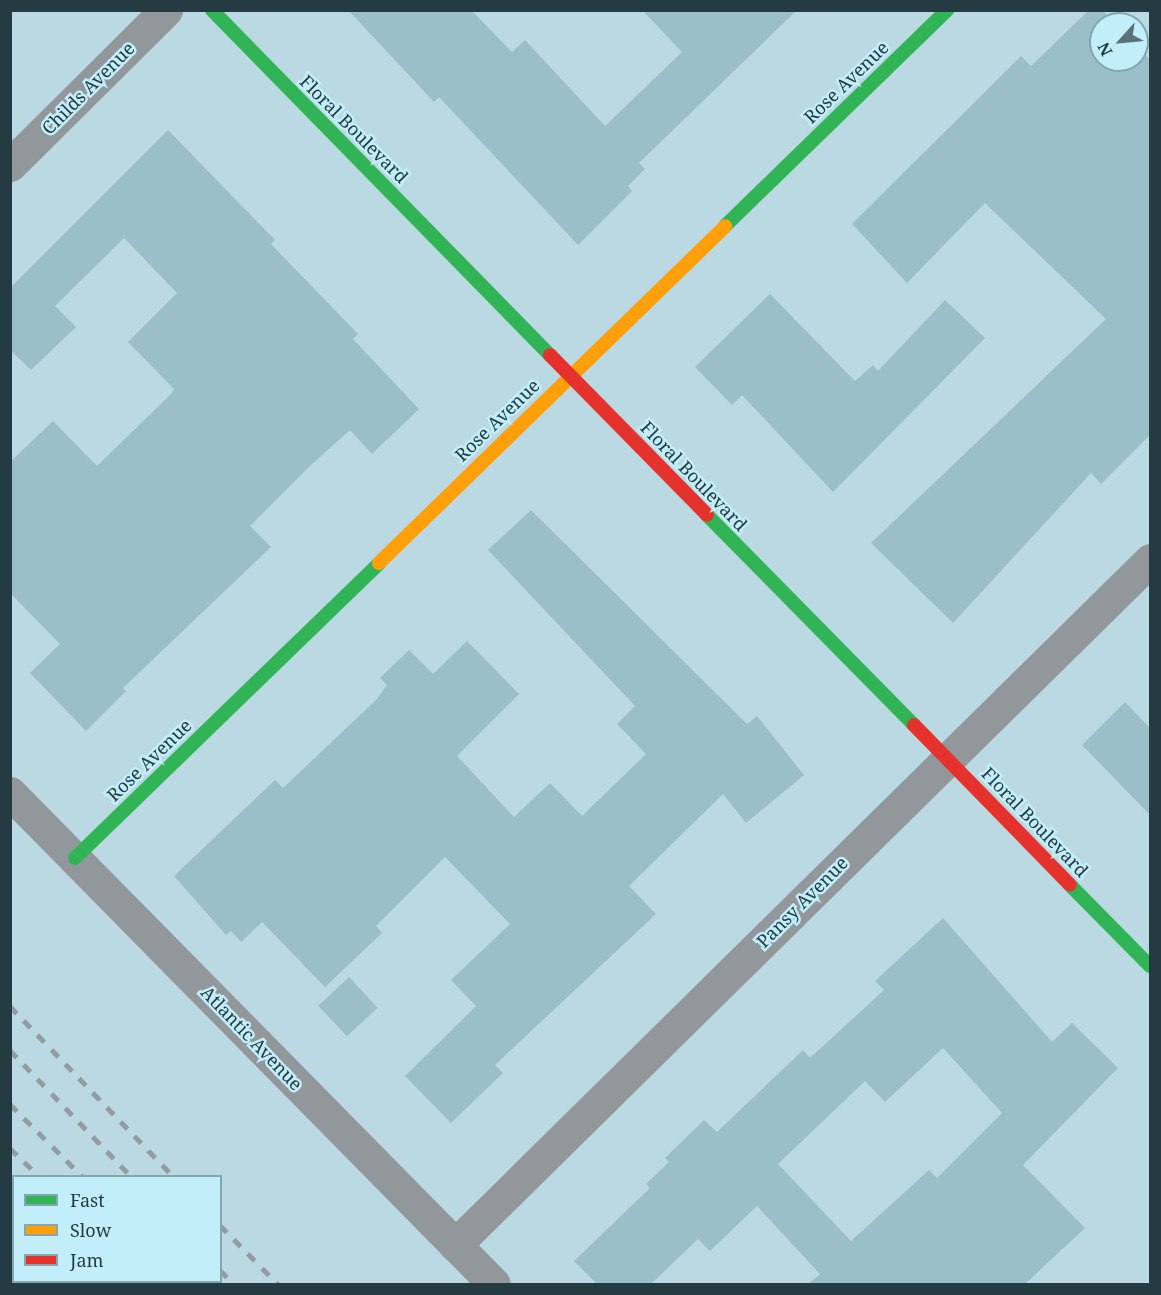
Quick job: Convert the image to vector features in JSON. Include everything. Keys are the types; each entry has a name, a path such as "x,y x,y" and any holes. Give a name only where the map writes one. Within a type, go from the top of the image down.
{"street":[{"name":"Childs Avenue","path":"10,165 166,10"},
{"name":"Floral Boulevard","path":"212,10 1150,966"},
{"name":"Rose Avenue","path":"75,858 570,374 947,10"},
{"name":"Pansy Avenue","path":"455,1245 1150,560"},
{"name":"Atlantic Avenue","path":"10,793 494,1284"}],"shaded area":[{"path":"10,1183 12,1283 58,1283 11,1284"}],"building":[{"path":"348,10 471,10 512,52 525,40 605,126 682,52 642,10 797,10 639,163 645,169 628,186 632,191 578,245 439,97 434,102"},
{"path":"1089,10 1104,12 1089,12 1089,72 1149,72 1150,60 1150,435 1101,484 1091,473 953,623 871,543 1106,319 985,203 907,283 852,224 1021,56 1031,66"},
{"path":"168,130 275,240 271,244 358,334 353,339 419,409 372,454 350,430 311,465 250,526 271,547 123,688 126,691 86,731 30,673 60,644 10,593 10,462 53,421 97,466 171,394 174,389 128,342 177,293 124,238 55,306 76,327 31,370 10,350 10,288"},
{"path":"770,294 855,381 873,365 878,371 945,300 985,338 833,492 742,395 732,405 695,367"},
{"path":"531,510 747,724 757,716 804,775 746,823 723,794 629,886 656,914 495,1065 503,1073 451,1123 405,1076 476,1006 451,980 510,924 445,857 376,926 382,933 325,987 262,922 241,942 231,931 226,935 174,876 275,780 283,788 376,700 387,685 380,678 409,650 433,674 467,641 519,694 457,756 514,817 550,783 582,816 646,754 617,724 635,706 488,550"},
{"path":"1125,702 1150,728 1150,815 1082,745"},
{"path":"943,918 1052,1042 1072,1023 1118,1068 1023,1165 1085,1228 1025,1284 808,1284 820,1274 757,1206 710,1251 698,1239 651,1284 597,1284 574,1261 650,1188 646,1184 669,1162 665,1158 704,1120 717,1132 803,1050 810,1058 884,990 875,981","holes":["943,1048 1002,1113 937,1178 929,1170 851,1241 778,1164 865,1081 885,1102"]},
{"path":"349,977 378,1008 347,1036 318,1006"}],"railway":[{"path":"10,1006 172,1175"},
{"path":"10,1050 130,1175"},
{"path":"10,1104 81,1175"},
{"path":"10,1148 38,1175"},
{"path":"222,1227 278,1284"},
{"path":"222,1272 234,1284"}],"traffic: fast":[{"path":"212,10 550,355"},
{"path":"725,226 947,10"},
{"path":"707,515 914,725"},
{"path":"75,858 379,563"},
{"path":"1070,885 1150,966"}],"traffic: slow":[{"path":"379,563 725,226"}],"traffic: jam":[{"path":"550,355 707,515"},
{"path":"914,725 1070,885"}]}
